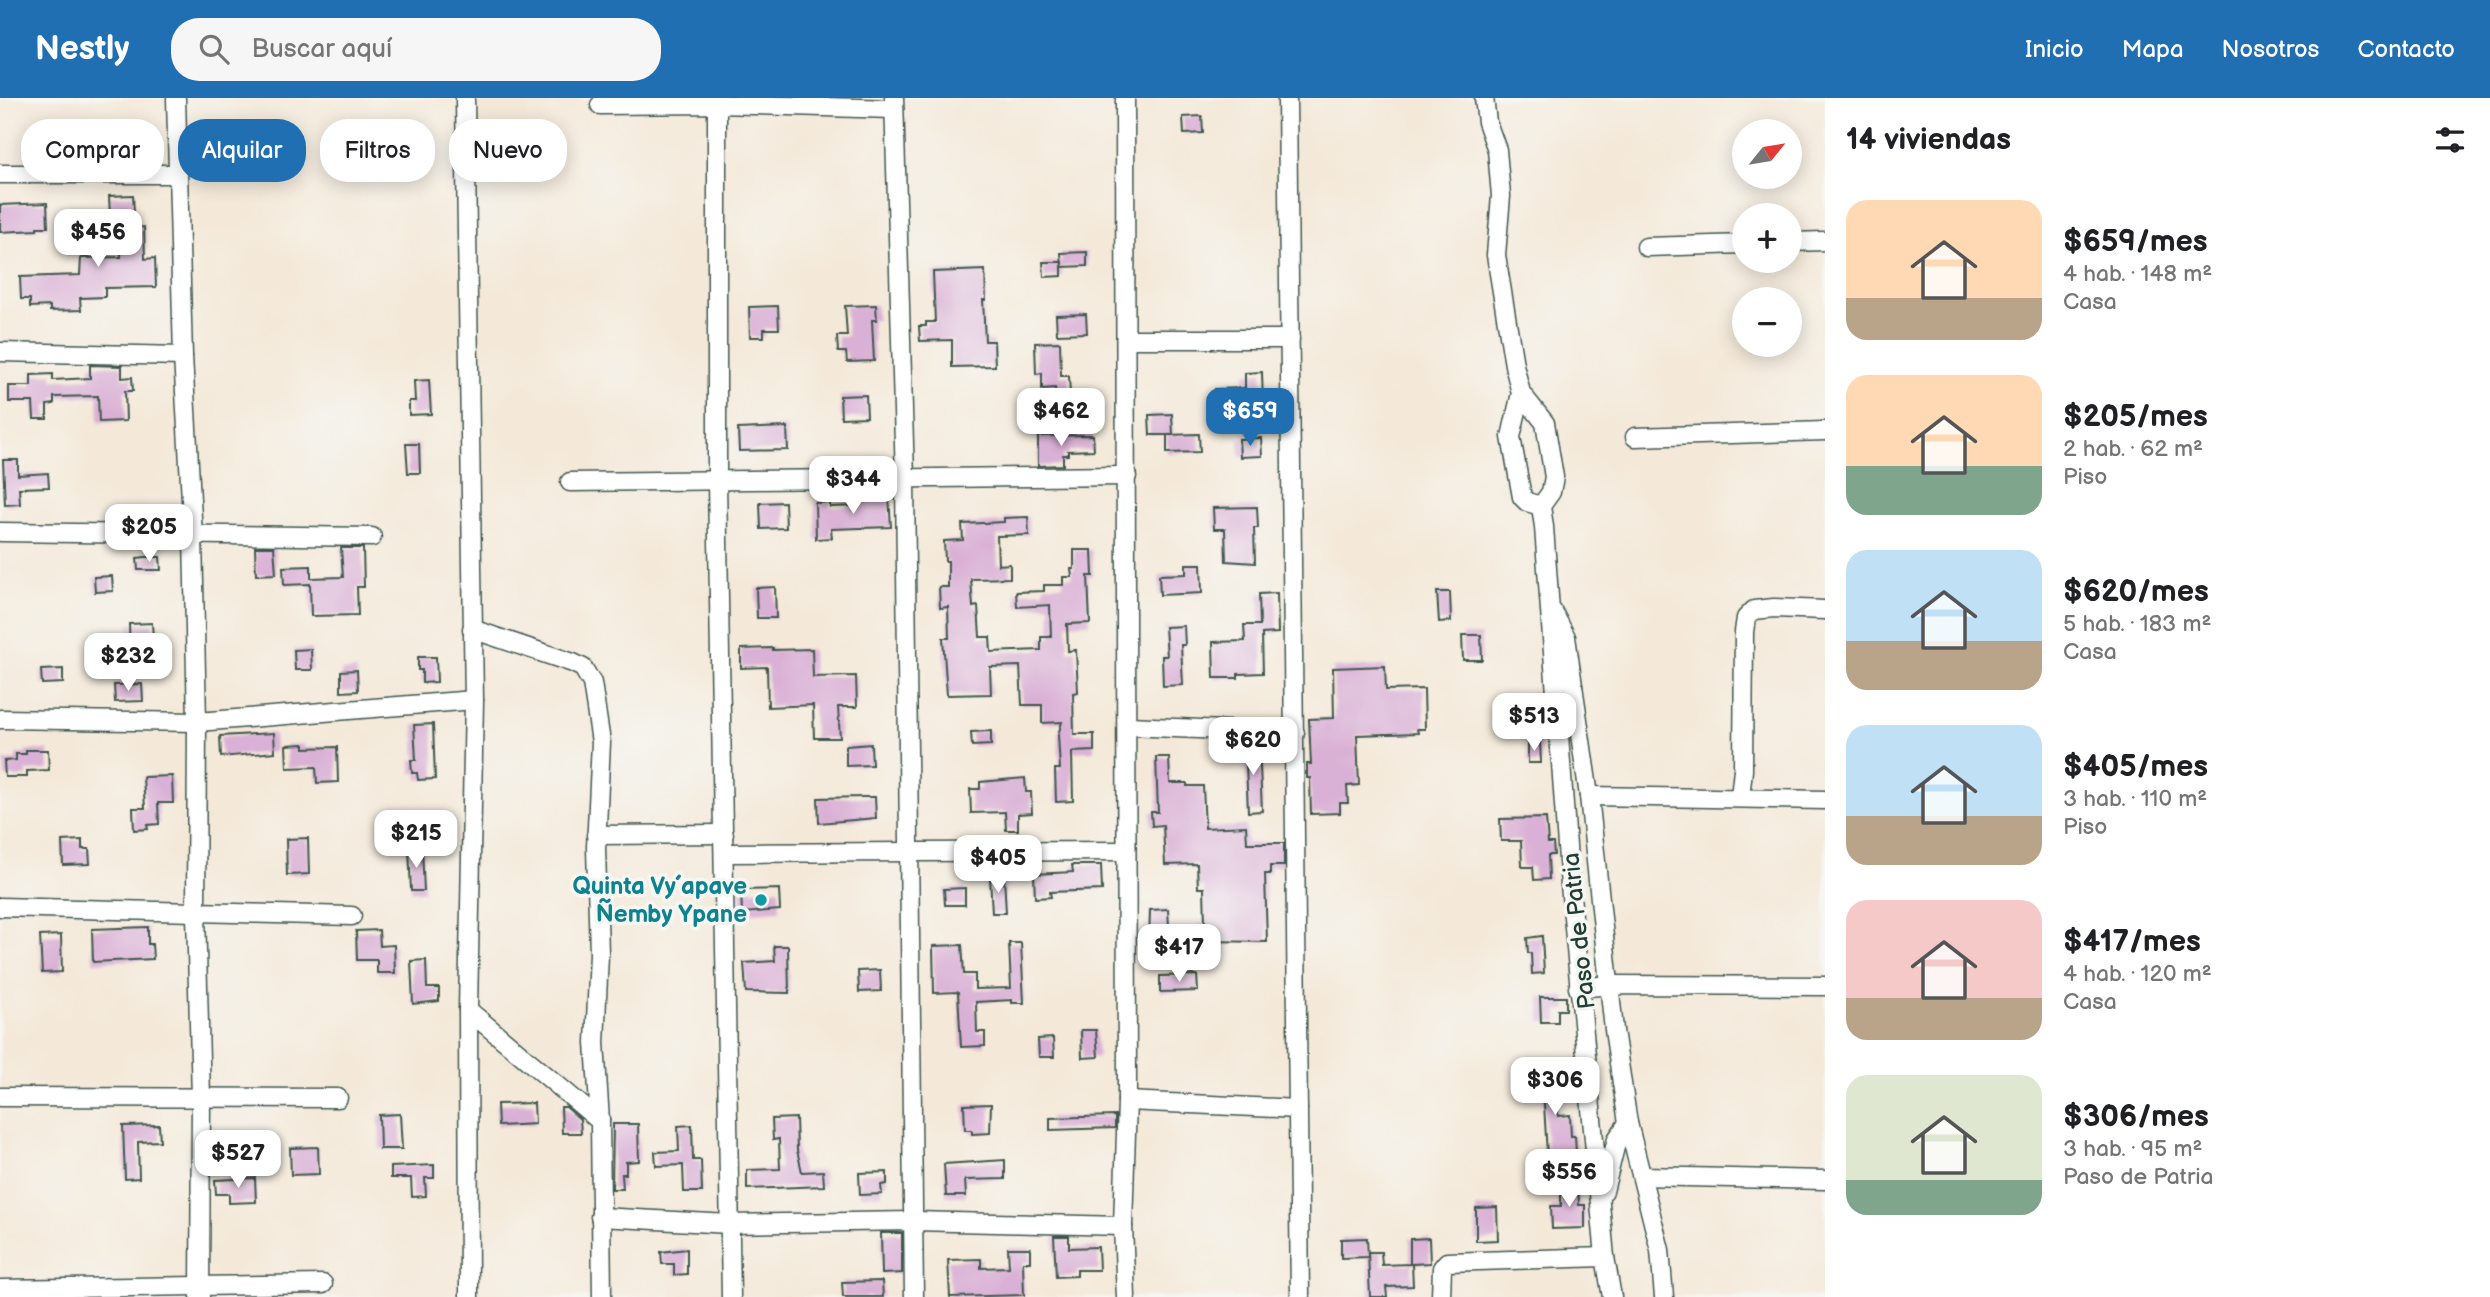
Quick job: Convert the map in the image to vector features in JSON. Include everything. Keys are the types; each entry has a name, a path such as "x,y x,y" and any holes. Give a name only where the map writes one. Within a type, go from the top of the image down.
{"street":[{"path":"0,174 178,174 176,98"},
{"path":"465,98 474,700 468,1010 469,1297"},
{"path":"1125,98 1128,726 1127,1101 1123,1226 1126,1297"},
{"path":"1287,98 1300,1297"},
{"name":"Paso de Patria","path":"1485,98 1487,122 1497,150 1501,196 1496,255 1514,365 1521,393 1540,414 1548,434 1554,477 1551,492 1541,506 1578,988 1605,1257 1612,1297"},
{"path":"717,101 717,481 731,1297"},
{"path":"600,105 717,101 894,104 905,479 914,1297"},
{"path":"178,182 183,356 193,536 197,722 196,914 201,1098 201,1291"},
{"path":"1802,242 1825,241"},
{"path":"1646,247 1732,244"},
{"path":"1126,339 1290,339"},
{"path":"0,352 183,356"},
{"name":"Paso de Patria","path":"1521,393 1511,426 1513,450 1522,497 1527,502 1541,506"},
{"path":"1635,437 1825,432"},
{"path":"570,482 1127,476"},
{"path":"0,532 372,537"},
{"name":"Paso de Patria","path":"1549,604 1566,637 1589,796 1628,1123 1660,1250 1664,1297"},
{"path":"1740,797 1743,771 1746,618 1755,610 1774,608 1825,610"},
{"path":"472,629 573,663 583,668 592,683 601,742 596,835 599,954 595,1043 600,1121 602,1297"},
{"path":"0,719 197,722 474,700"},
{"path":"1128,726 1295,733"},
{"path":"1589,796 1825,800"},
{"path":"596,835 724,834"},
{"path":"725,853 1126,851"},
{"path":"0,907 352,916"},
{"path":"1578,988 1610,985 1825,986"},
{"path":"468,1010 600,1121"},
{"path":"0,1097 338,1098"},
{"path":"1127,1101 1298,1109"},
{"path":"1601,1204 1617,1139 1628,1123"},
{"path":"1642,1176 1825,1180"},
{"path":"600,1217 730,1224 913,1221 1123,1226"},
{"path":"1441,1297 1442,1268 1447,1262 1605,1257"},
{"path":"0,1289 201,1291 323,1284"}],"building":[{"path":"1202,116 1203,133 1184,134 1183,117"},
{"path":"133,195 135,228 144,227 145,259 155,258 156,287 105,288 105,297 80,298 81,310 50,311 50,306 30,307 30,299 21,299 20,277 80,275 81,258 121,257 119,215 110,215 109,196"},
{"path":"47,203 48,227 0,232 0,205"},
{"path":"1087,252 1087,266 1062,267 1061,253"},
{"path":"1043,262 1062,262 1062,276 1044,277"},
{"path":"985,270 985,341 994,341 995,366 952,367 952,340 920,341 919,326 926,326 926,322 935,322 933,272"},
{"path":"876,305 877,320 872,320 874,361 847,362 846,352 838,352 837,336 847,336 845,306"},
{"path":"778,306 779,329 764,329 764,337 750,337 749,307"},
{"path":"1086,314 1087,333 1057,334 1056,315"},
{"path":"1060,342 1061,376 1069,376 1070,395 1056,395 1055,388 1042,389 1042,373 1036,374 1035,343"},
{"path":"90,365 122,366 122,378 132,377 133,391 125,391 126,421 99,422 98,396 54,397 54,404 47,405 47,419 34,419 33,402 9,402 9,386 31,386 31,375 53,374 53,380 90,378"},
{"path":"1262,372 1263,402 1229,403 1229,411 1215,411 1215,389 1245,388 1245,373"},
{"path":"429,380 431,414 409,415 409,401 415,401 414,381"},
{"path":"866,395 867,417 841,418 840,396"},
{"path":"1172,414 1173,435 1150,435 1149,415"},
{"path":"787,427 788,450 739,451 738,429"},
{"path":"1199,434 1200,452 1167,453 1167,435"},
{"path":"1093,435 1094,450 1068,451 1068,455 1063,455 1063,465 1038,466 1038,436"},
{"path":"1261,438 1262,456 1240,457 1239,439"},
{"path":"406,444 419,444 420,473 408,473"},
{"path":"3,460 18,460 18,475 48,473 49,487 19,488 20,504 5,505"},
{"path":"889,496 891,527 831,529 832,538 816,539 815,503 830,502 830,507 858,506 857,497"},
{"path":"785,502 786,528 761,529 760,503"},
{"path":"1257,507 1258,528 1254,528 1255,563 1226,561 1225,529 1214,529 1213,508"},
{"path":"1028,517 1029,535 997,536 998,565 1010,564 1010,578 971,579 973,607 978,606 980,637 990,637 991,652 1041,650 1041,637 1051,637 1050,605 1017,607 1016,592 1044,591 1044,585 1063,585 1063,577 1072,577 1074,550 1092,550 1093,576 1088,576 1090,623 1067,624 1068,651 1076,650 1078,692 1073,693 1074,734 1094,734 1094,751 1072,752 1073,801 1056,802 1055,769 1060,769 1058,735 1062,722 1042,723 1042,705 1022,705 1020,666 990,667 991,694 947,695 943,638 949,638 948,607 940,608 939,587 948,587 948,561 945,561 944,541 963,540 962,524 1004,522 1004,518"},
{"path":"255,547 274,547 276,574 256,575"},
{"path":"341,548 363,548 364,587 357,587 358,615 311,616 310,584 284,585 283,567 311,566 311,578 343,577"},
{"path":"160,557 161,570 138,570 137,558"},
{"path":"1186,564 1201,564 1202,593 1160,595 1159,575 1186,574"},
{"path":"112,576 113,591 95,592 94,577"},
{"path":"775,587 776,618 757,618 756,588"},
{"path":"1437,592 1450,592 1451,621 1439,622"},
{"path":"1277,593 1278,633 1262,634 1263,673 1238,674 1238,678 1214,678 1213,642 1245,641 1244,625 1260,625 1259,594"},
{"path":"152,623 153,638 146,638 144,655 130,655 129,624"},
{"path":"1184,626 1185,645 1181,645 1183,685 1163,686 1162,656 1167,656 1165,627"},
{"path":"1462,635 1481,635 1482,660 1463,660"},
{"path":"311,649 312,670 295,670 294,650"},
{"path":"741,649 812,649 813,677 856,676 857,707 838,707 840,738 814,738 813,705 768,707 767,667 741,668"},
{"path":"418,657 436,657 437,682 422,683"},
{"path":"1385,666 1386,690 1424,689 1425,729 1417,729 1418,733 1357,735 1359,785 1347,786 1348,803 1340,803 1340,813 1311,814 1310,778 1307,778 1307,764 1311,764 1309,719 1334,718 1333,668"},
{"path":"63,669 63,683 42,684 41,670"},
{"path":"357,670 358,691 341,692 341,671"},
{"path":"142,684 143,701 115,702 114,685"},
{"path":"1500,696 1520,696 1521,732 1506,732 1505,713 1500,714"},
{"path":"433,724 435,779 418,780 417,773 412,773 411,760 416,760 414,725"},
{"path":"991,731 991,745 972,746 971,732"},
{"path":"274,733 275,752 221,757 220,736"},
{"path":"1245,742 1259,743 1262,811 1248,812"},
{"path":"1528,742 1540,742 1541,763 1528,763"},
{"path":"304,744 304,748 337,747 338,782 317,783 316,767 287,768 286,745"},
{"path":"871,744 872,765 846,766 846,746"},
{"path":"26,750 48,750 49,770 27,771 27,777 5,777 4,761 16,760 16,754 26,754"},
{"path":"1156,757 1169,757 1170,783 1203,786 1205,828 1246,826 1247,843 1284,843 1284,866 1270,866 1270,874 1265,874 1267,942 1206,941 1207,963 1191,964 1190,942 1199,941 1199,923 1205,923 1204,888 1198,888 1197,864 1165,865 1163,825 1152,826 1151,812 1158,812"},
{"path":"172,776 173,803 158,803 159,824 147,825 148,829 134,830 133,808 145,808 143,777"},
{"path":"1025,778 1026,792 1031,792 1032,813 1018,814 1018,830 1006,830 1005,812 971,813 970,789 980,789 980,782"},
{"path":"875,797 876,818 819,823 818,798"},
{"path":"1546,818 1548,843 1553,843 1554,855 1548,855 1549,879 1534,880 1533,867 1522,867 1521,841 1501,841 1500,819"},
{"path":"308,838 309,874 287,875 286,839"},
{"path":"82,840 82,849 89,849 90,864 63,865 62,841"},
{"path":"409,848 422,848 424,891 411,891"},
{"path":"1072,865 1101,865 1102,890 1050,892 1051,897 1035,898 1034,874 1073,872"},
{"path":"1004,876 1006,913 992,913 990,877"},
{"path":"965,888 965,905 945,905 944,889"},
{"name":"Quinta Vy´apave Ñemby Ypane","path":"779,889 780,910 742,913 741,890"},
{"path":"1168,909 1170,943 1149,944 1150,910"},
{"path":"148,927 148,944 152,944 153,959 93,962 92,929"},
{"path":"379,930 380,946 394,945 395,973 377,973 377,960 357,960 356,931"},
{"path":"61,935 62,972 42,973 40,936"},
{"path":"1542,936 1544,973 1532,974 1527,938"},
{"path":"1009,943 1021,943 1024,1003 1012,1003 1012,1000 976,1002 977,1032 985,1032 985,1046 961,1047 958,992 934,993 933,946 962,945 964,974 975,974 975,989 1011,988"},
{"path":"774,946 788,946 789,993 746,992 744,963 775,961"},
{"path":"426,960 427,988 439,988 439,1001 413,1004 411,961"},
{"path":"880,970 881,991 859,992 858,971"},
{"path":"1197,975 1198,991 1160,992 1160,976"},
{"path":"1540,997 1566,997 1566,1010 1558,1010 1558,1022 1541,1022"},
{"path":"1081,1030 1096,1030 1098,1057 1082,1058"},
{"path":"1053,1038 1054,1057 1039,1057 1038,1039"},
{"path":"1539,1067 1555,1067 1558,1116 1570,1115 1571,1136 1575,1136 1576,1153 1547,1154"},
{"path":"534,1103 535,1124 498,1126 497,1104"},
{"path":"991,1104 990,1133 972,1134 972,1130 965,1130 964,1105"},
{"path":"561,1107 566,1107 580,1119 581,1133 562,1133"},
{"path":"400,1114 402,1149 380,1149 379,1115"},
{"path":"1115,1116 1115,1128 1050,1130 1050,1118"},
{"path":"796,1118 797,1150 802,1172 823,1171 824,1186 747,1189 747,1170 780,1169 779,1139 773,1140 772,1119"},
{"path":"613,1124 638,1124 639,1161 626,1162 626,1174 622,1174 623,1189 612,1189"},
{"path":"159,1125 160,1141 138,1142 139,1178 125,1179 123,1126"},
{"path":"692,1125 693,1160 701,1160 702,1192 684,1192 683,1165 656,1166 655,1152 679,1151 678,1126"},
{"path":"318,1147 319,1174 291,1175 290,1148"},
{"path":"1005,1160 1005,1179 965,1180 966,1196 946,1196 944,1164"},
{"path":"434,1165 434,1178 425,1178 426,1196 412,1197 411,1178 391,1178 391,1167"},
{"path":"887,1172 887,1184 881,1185 882,1194 860,1195 859,1173"},
{"path":"255,1178 256,1202 229,1203 229,1194 216,1194 215,1180"},
{"path":"1561,1181 1578,1181 1579,1205 1585,1205 1585,1228 1552,1229 1551,1206 1561,1206"},
{"path":"1497,1207 1498,1240 1476,1241 1476,1208"},
{"path":"881,1233 902,1233 902,1273 882,1274"},
{"path":"1054,1236 1069,1236 1069,1248 1098,1247 1099,1270 1077,1270 1077,1276 1056,1277"},
{"path":"1367,1238 1368,1257 1341,1258 1341,1239"},
{"path":"1429,1238 1430,1263 1412,1264 1413,1286 1386,1287 1387,1297 1370,1297 1368,1252 1381,1252 1382,1265 1410,1264 1410,1239"},
{"path":"1008,1248 1030,1248 1030,1262 1023,1262 1024,1295 950,1297 948,1260 981,1259 981,1268 1009,1267"},
{"path":"687,1249 687,1274 674,1275 674,1264 662,1264 661,1252"},
{"path":"882,1281 883,1297 843,1297 842,1282"}],"place":[{"name":"Quinta Vy´apave Ñemby Ypane","path":"761,900"}]}
